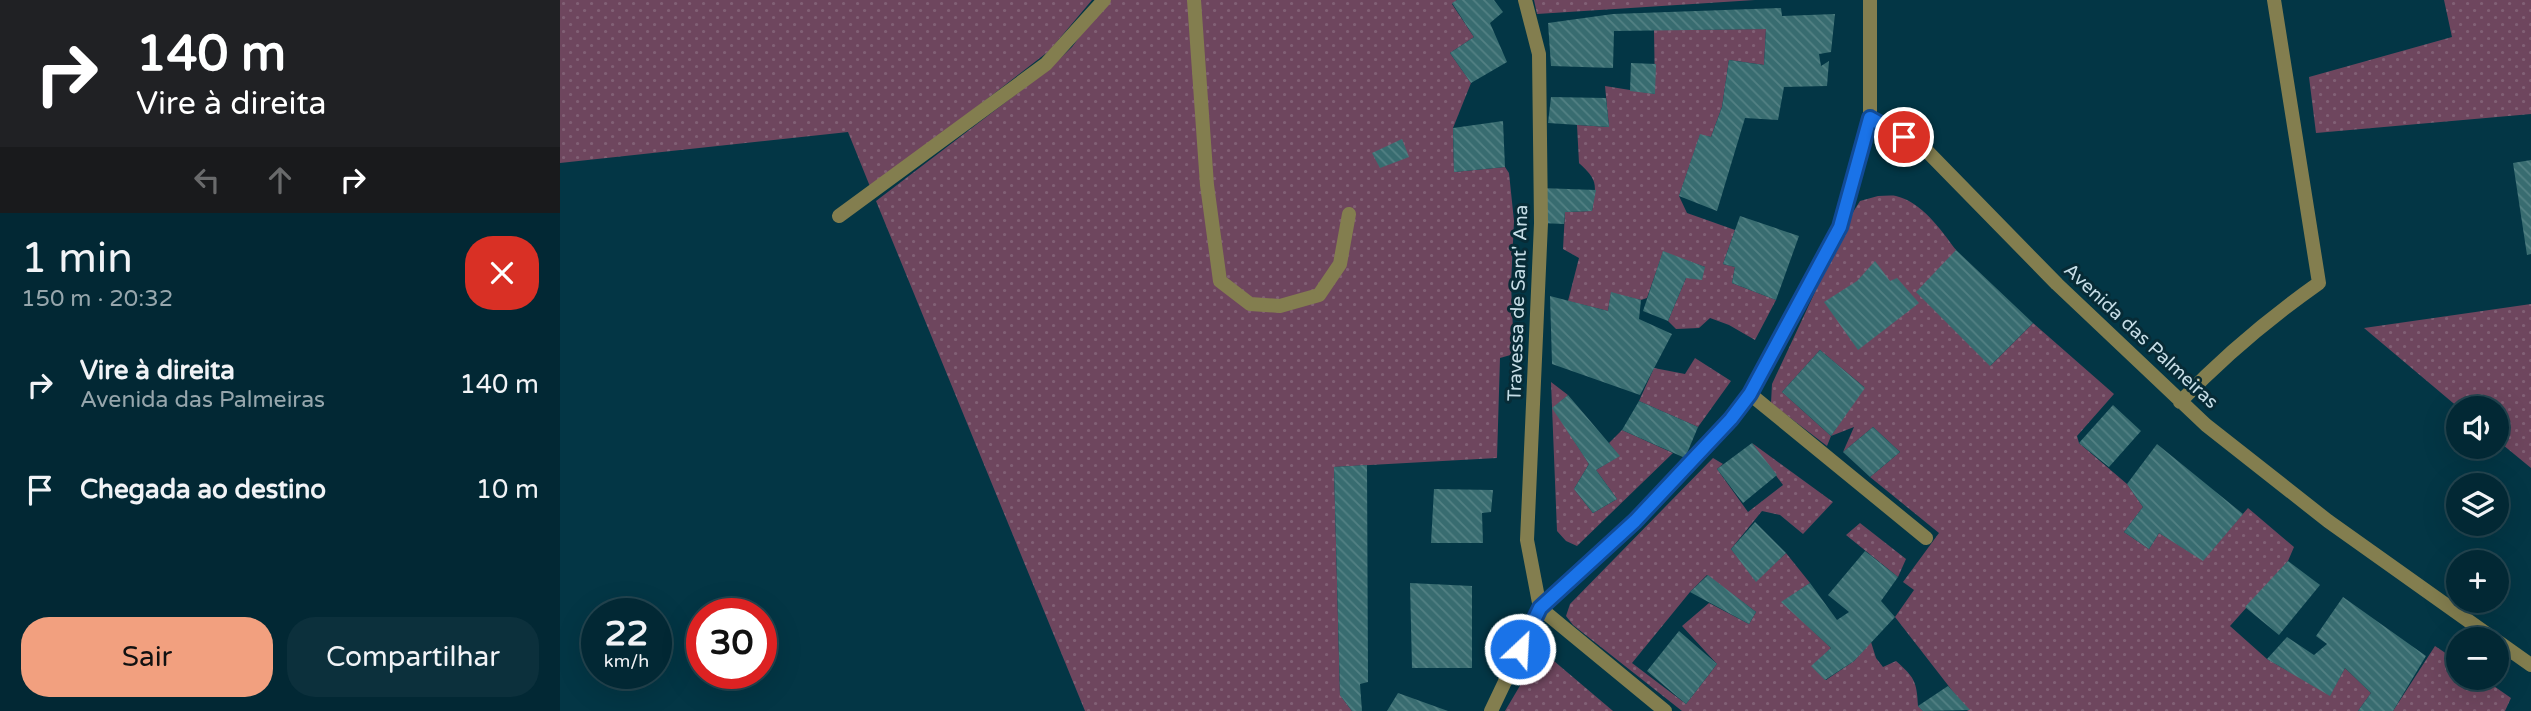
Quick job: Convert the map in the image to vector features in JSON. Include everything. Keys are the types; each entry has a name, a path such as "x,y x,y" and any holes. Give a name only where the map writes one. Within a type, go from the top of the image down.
{"street":[{"path":"839,216 1046,64 1104,0"},
{"path":"1194,0 1207,185 1220,281 1250,304 1280,306 1318,295 1340,264 1349,214"},
{"name":"Travessa de Sant' Ana","path":"1525,0 1539,54 1541,223 1527,540 1540,608"},
{"path":"1491,711 1540,608 1635,521 1731,419 1750,394 1840,227 1870,118 1870,0"},
{"path":"2180,402 2207,373 2267,320 2319,283 2274,0"},
{"name":"Avenida das Palmeiras","path":"1870,118 1922,146 2057,284 2180,402 2328,520 2478,627"},
{"path":"1750,394 1926,538"},
{"path":"1540,608 1665,711"},
{"name":"Avenida das Palmeiras","path":"2509,649 2531,665"}],"shaded area":[{"path":"560,0 1092,0 1049,51 871,189 848,132 560,163"},
{"path":"1107,0 1457,0 1452,4 1474,37 1450,53 1471,83 1453,128 1454,172 1505,167 1509,173 1514,221 1511,284 1514,354 1500,358 1497,458 1334,467 1340,695 1352,711 1085,711 876,201 1048,70 1072,47"},
{"path":"1534,0 1755,0 1537,14"},
{"path":"2444,0 2531,0 2531,114 2316,133 2309,77 2452,37"},
{"path":"1766,29 1764,65 1729,60 1722,107 1711,137 1700,135 1679,196 1687,213 1735,230 1723,264 1735,267 1732,283 1776,300 1755,340 1710,318 1699,328 1676,329 1668,321 1686,278 1705,267 1663,252 1647,298 1641,300 1611,293 1608,311 1568,301 1579,258 1563,249 1565,212 1592,211 1595,189 1590,174 1579,163 1577,125 1609,127 1605,86 1655,94 1654,30"},
{"path":"1878,196 1905,199 1922,210 1944,234 1956,250 1924,299 1991,365 2033,323 2114,394 2077,436 2079,443 2127,484 2143,507 2124,532 2149,549 2159,533 2203,560 2248,508 2294,547 2288,561 2230,626 2267,659 2330,695 2345,668 2371,693 2358,711 1968,711 1895,617 1914,590 1903,582 1939,533 1870,477 1900,452 1873,427 1843,452 1854,427 1831,436 1827,446 1771,403 1772,384 1860,201","holes":["1820,350 1864,387 1831,436 1782,392"]},
{"path":"2531,304 2531,468 2509,450 2509,396 2446,397 2364,328"},
{"path":"1695,358 1731,381 1698,427 1639,401 1654,368 1685,374"},
{"path":"1551,382 1568,395 1553,408 1589,464 1574,489 1593,513 1617,499 1596,470 1619,456 1609,443 1622,430 1673,453 1577,546 1566,541 1557,531"},
{"path":"1752,443 1833,502 1803,534 1780,515 1762,511 1731,549 1756,581 1786,553 1810,583 1782,602 1831,648 1812,666 1826,680 1854,661 1871,642 1876,658 1883,667 1896,661 1911,676 1917,691 1918,706 1923,711 1682,711 1573,625 1566,616 1570,604 1713,458 1723,464 1717,469 1748,512 1783,485","holes":["1707,575 1756,612 1749,624 1709,603 1682,626 1717,664 1686,704 1632,663"]},
{"path":"1860,523 1906,559 1898,577 1846,535"},
{"path":"2435,646 2446,653 2446,690 2500,690 2511,698 2505,711 2393,711"},
{"path":"1541,650 1613,711 1505,711"}],"building":[{"path":"1457,0 1494,0 1503,12 1490,23 1507,62 1471,83 1450,53 1474,37 1452,3"},
{"path":"1781,8 1782,16 1835,14 1831,52 1819,54 1821,66 1829,61 1827,86 1784,87 1778,120 1745,118 1717,211 1679,196 1700,134 1711,137 1722,107 1729,60 1764,65 1766,29 1614,31 1613,68 1551,66 1548,23 1613,14"},
{"path":"1631,63 1656,64 1655,94 1630,91"},
{"path":"1551,97 1606,98 1609,127 1548,123"},
{"path":"1503,121 1505,167 1454,172 1453,128"},
{"path":"1402,139 1409,157 1380,168 1372,153"},
{"path":"2531,160 2531,254 2527,255 2513,163"},
{"path":"1541,188 1596,190 1592,211 1565,212 1564,224 1541,223"},
{"path":"1740,216 1799,236 1776,300 1732,283 1735,267 1723,264"},
{"path":"1956,250 2033,323 1990,366 1916,292"},
{"path":"1663,251 1705,267 1702,280 1686,278 1668,321 1643,311"},
{"path":"1875,261 1890,281 1897,278 1919,303 1858,350 1824,302 1857,281"},
{"path":"1611,292 1641,300 1639,319 1672,334 1640,395 1552,364 1550,296 1608,311"},
{"path":"1820,350 1865,388 1831,436 1782,392"},
{"path":"1568,395 1620,456 1596,470 1617,499 1593,513 1574,489 1589,464 1552,408"},
{"path":"1639,401 1698,427 1685,458 1622,430"},
{"path":"2113,405 2141,431 2109,467 2079,443"},
{"path":"1873,427 1900,452 1870,477 1843,452"},
{"path":"1752,443 1777,475 1743,503 1717,469"},
{"path":"2157,444 2243,514 2203,561 2159,533 2149,549 2124,532 2143,507 2127,484"},
{"path":"1367,465 1368,682 1360,684 1362,711 1352,711 1340,695 1334,467"},
{"path":"1434,489 1493,490 1491,512 1482,513 1483,543 1431,543"},
{"path":"1755,522 1786,553 1756,582 1731,549"},
{"path":"1865,551 1898,577 1881,601 1895,617 1854,661 1825,680 1811,666 1831,648 1781,602 1810,583 1837,620 1849,612 1828,595"},
{"path":"2288,561 2320,585 2279,635 2245,607"},
{"path":"1708,575 1756,612 1749,624 1690,592"},
{"path":"1410,583 1472,586 1472,668 1412,668"},
{"path":"2343,597 2426,656 2393,711 2358,711 2371,693 2345,668 2330,696 2267,659 2287,637 2314,655 2327,644 2316,636"},
{"path":"1679,631 1717,664 1686,704 1647,671"},
{"path":"1948,686 1970,710 1923,711 1918,706"},
{"path":"1398,693 1448,711 1387,711"}],"route":[{"path":"1520,649 1540,608 1635,521 1731,419 1750,394 1840,227 1870,118 1904,137"}]}
